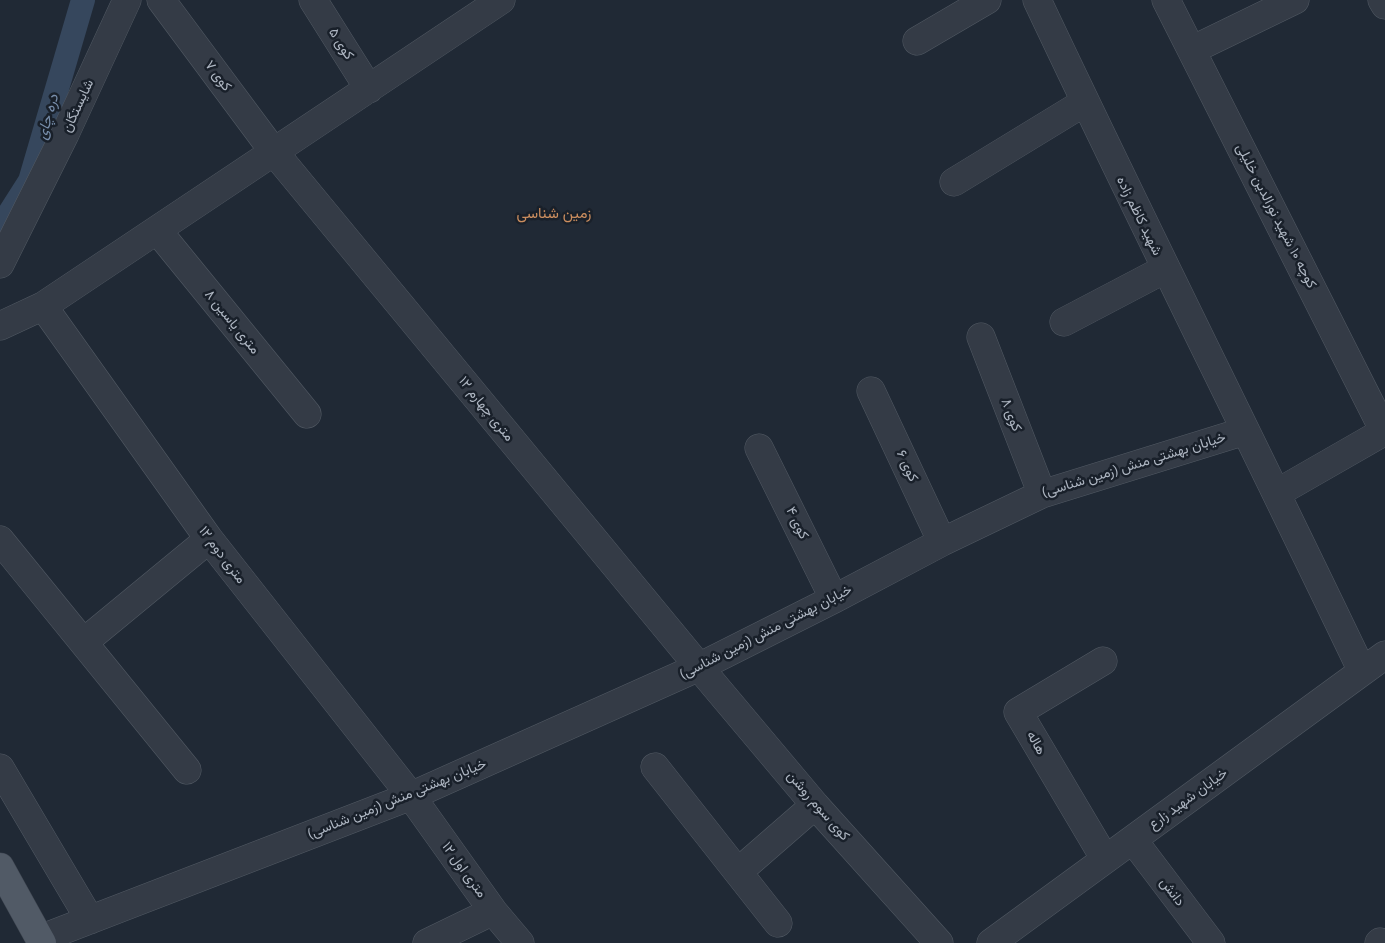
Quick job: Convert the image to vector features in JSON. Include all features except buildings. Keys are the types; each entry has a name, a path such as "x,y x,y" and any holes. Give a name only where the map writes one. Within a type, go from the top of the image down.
{"main road":[{"path":"0,867 41,941"}],"street":[{"name":"شایستگان","path":"0,264 65,134 127,0"},
{"name":"کوی ۷","path":"161,0 274,152"},
{"name":"کوی ۵","path":"313,0 369,88"},
{"path":"0,326 43,306 501,0"},
{"path":"917,41 987,0"},
{"name":"شهید کاظم زاده","path":"1037,0 1165,269 1246,431"},
{"name":"کوچه ۱۰ شهید نورالدین خلیلی","path":"1166,0 1385,432"},
{"path":"1192,50 1295,0"},
{"path":"1382,0 1385,5"},
{"path":"954,182 1085,102"},
{"name":"۱۲ متری چهارم","path":"274,152 699,668"},
{"name":"۸ متری یاسین","path":"157,230 307,414"},
{"path":"1064,322 1165,269"},
{"name":"۱۲ متری دوم","path":"43,306 210,539 411,796"},
{"name":"کوی ۸","path":"981,337 1042,494"},
{"name":"کوی ۶","path":"871,391 942,542"},
{"path":"1246,431 1362,671"},
{"name":"خیابان بهشتی منش (زمین شناسی)","path":"41,941 90,920 411,796 699,668 942,542 1042,494 1246,431"},
{"path":"1277,493 1385,432"},
{"name":"کوی ۴","path":"759,448 834,599"},
{"path":"84,642 210,539"},
{"path":"0,540 187,770"},
{"name":"خیابان شهید زارع","path":"999,941 1104,859 1133,840 1385,655"},
{"name":"هاله","path":"1104,661 1018,712 1104,859"},
{"name":"کوی سوم روشن","path":"699,668 815,805 939,943"},
{"path":"655,767 778,923"},
{"path":"0,768 90,920"},
{"name":"۱۲ متری اول","path":"411,796 493,910 520,943"},
{"path":"738,872 815,805"},
{"name":"دانش","path":"1133,840 1212,943"},
{"path":"427,943 493,910"}],"waterway":[{"name":"دره چای","path":"0,228 30,181 83,0"}],"district":[{"name":"زمین شناسی","path":"554,214"}]}
